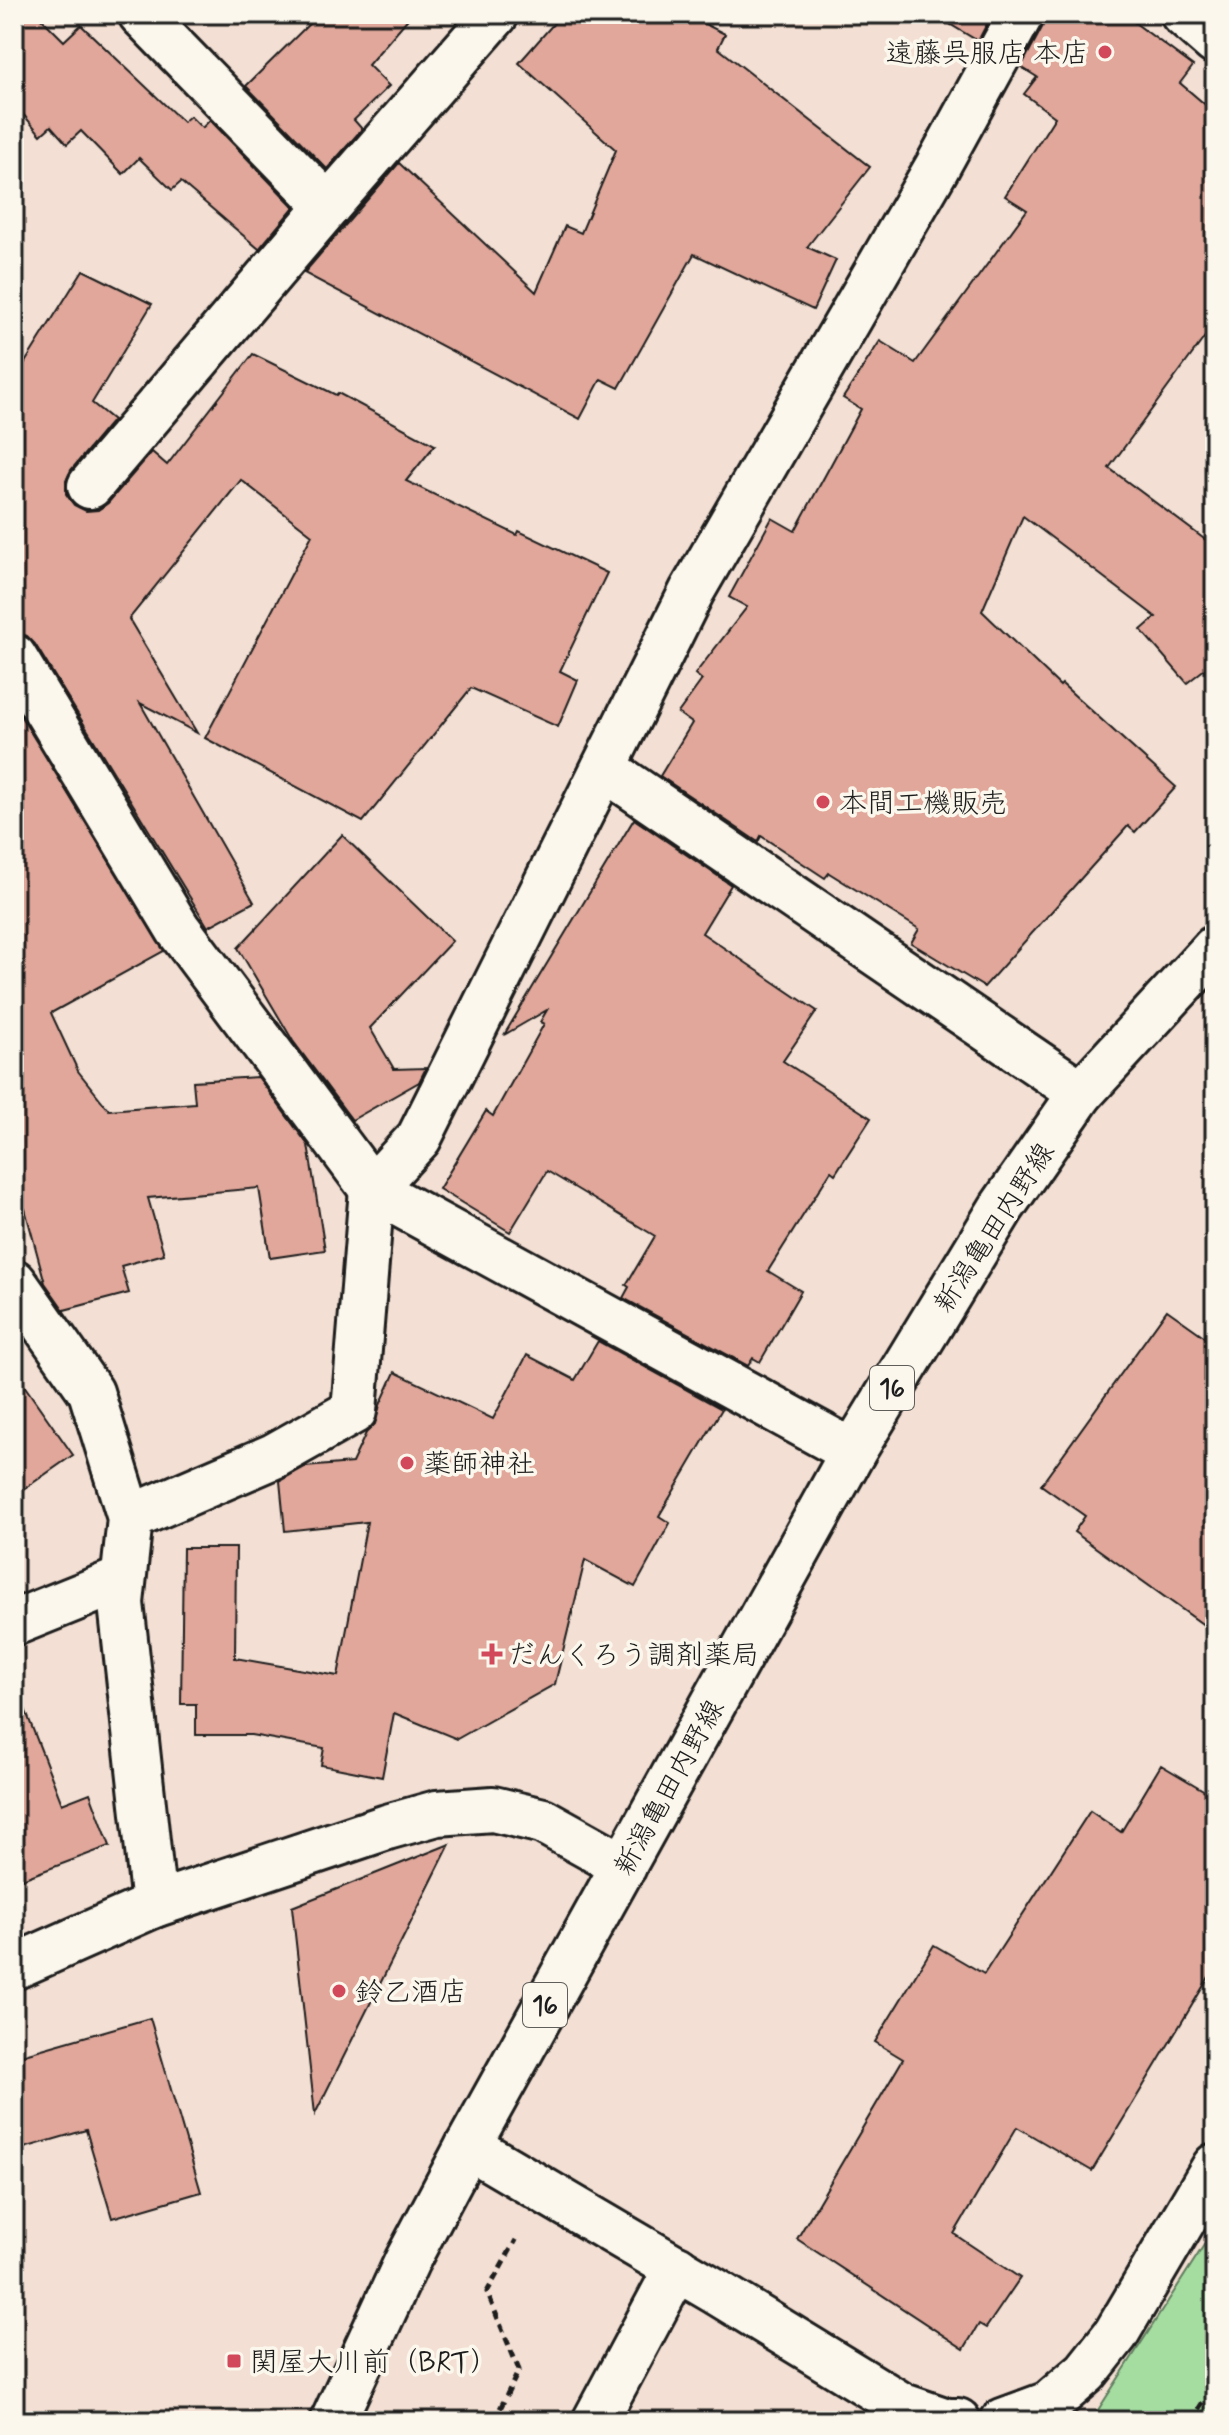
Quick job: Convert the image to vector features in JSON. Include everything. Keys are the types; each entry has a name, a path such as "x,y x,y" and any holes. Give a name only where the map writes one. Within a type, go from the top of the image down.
{"street":[{"path":"141,14 328,206"},
{"path":"90,486 496,14"},
{"path":"130,1518 274,1456 354,1411 372,1189 419,1138 692,591 936,169 1021,14"},
{"path":"1183,14 1215,42"},
{"path":"14,657 178,929 372,1189 853,1452"},
{"path":"604,768 1081,1093"},
{"name":"新潟亀田内野線","path":"333,2421 407,2261 468,2146 853,1452 1002,1207 1081,1093 1215,948"},
{"path":"14,1282 91,1392 130,1518 121,1603 154,1905"},
{"path":"14,1623 123,1579"},
{"path":"14,1967 154,1905 437,1813 493,1809 543,1821 624,1866"},
{"path":"468,2146 677,2268 903,2406 947,2421 958,2421"},
{"path":"1003,2421 1049,2404 1086,2372 1116,2334 1215,2166"},
{"path":"595,2421 677,2268"}],"path":[{"path":"494,2421 519,2370 487,2292 543,2190"},
{"path":"1191,2421 1215,2383"}],"green space":[{"path":"1215,2228 1215,2421 1091,2421"}],"building":[{"path":"14,14 37,14 64,41 81,25 183,122 190,116 202,128 210,120 294,207 259,249 181,182 172,190 139,158 123,174 81,131 67,144 51,126 41,135 14,104"},
{"path":"319,14 412,14 368,65 389,86 354,120 362,129 327,169 246,86"},
{"path":"562,14 685,14 725,34 718,48 870,167 807,247 836,260 813,310 694,254 619,388 601,379 580,419 304,273 399,163 536,292 565,226 581,233 616,150 519,63"},
{"path":"933,14 992,14 978,41"},
{"path":"1046,14 1123,14 1193,66 1180,83 1215,113 1215,323 1109,468 1215,547 1215,661 1187,683 1141,630 1156,617 1023,516 982,611 1060,686 1062,684 1176,787 1135,832 1128,826 984,987 911,943 919,929 829,873 825,878 761,836 758,842 660,776 692,723 678,713 702,680 695,674 747,607 729,597 772,518 795,531 861,409 843,398 880,341 915,363 1027,210 1005,196 1055,117 1024,94 1037,77 1021,67 1043,26"},
{"path":"83,270 152,304 92,403 113,420 71,470 66,481 66,494 74,505 86,511 98,510 108,503 152,452 167,465 253,354 336,395 338,393 435,445 406,481 517,535 519,531 607,573 560,671 578,680 558,727 471,688 363,822 205,738 312,535 241,480 129,619 197,733 140,703 254,902 208,927 35,644 27,636 14,632 14,380"},
{"path":"14,705 164,951 51,1013 78,1071 109,1110 195,1103 193,1081 258,1077 308,1145 325,1250 270,1258 259,1188 148,1198 164,1254 121,1266 129,1293 64,1310 45,1283 25,1209 14,1194"},
{"path":"634,819 731,885 702,933 817,1011 783,1061 871,1118 835,1174 831,1171 768,1271 801,1291 760,1362 753,1358 748,1366 623,1298 629,1287 626,1285 655,1236 547,1171 510,1232 439,1189 486,1111 493,1116 544,1024 540,1022 547,1010 504,1035"},
{"path":"342,835 452,941 370,1028 394,1069 426,1068 419,1082 352,1120 293,1041 238,948"},
{"path":"1167,1310 1215,1344 1215,1633 1074,1532 1085,1516 1041,1485"},
{"path":"598,1341 722,1409 659,1516 670,1523 635,1587 585,1560 555,1684 457,1739 394,1713 382,1777 321,1765 324,1748 251,1735 196,1735 196,1704 181,1704 183,1548 236,1548 235,1658 338,1676 367,1522 285,1531 280,1481 305,1467 352,1463 366,1433 375,1424 395,1372 493,1419 527,1355 575,1380"},
{"path":"14,1371 73,1455 14,1496"},
{"path":"14,1691 18,1691 62,1804 90,1793 110,1846 14,1882"},
{"path":"1161,1765 1215,1797 1215,1967 1092,2171 1017,2127 954,2234 1020,2278 986,2328 979,2324 964,2349 797,2239 903,2059 875,2042 934,1945 984,1974 1090,1811 1121,1832"},
{"name":"鈴乙酒店","path":"450,1844 315,2114 292,1907"},
{"path":"150,2018 201,2192 112,2218 86,2130 14,2151 14,2057"}],"place":[{"name":"遠藤呉服店 本店","path":"1105,52"},
{"name":"本間工機販売","path":"823,802"},
{"name":"薬師神社","path":"407,1463"},
{"name":"だんくろう調剤薬局","path":"492,1654"},
{"name":"鈴乙酒店","path":"339,1991"},
{"name":"関屋大川前（BRT）","path":"234,2361"}]}
